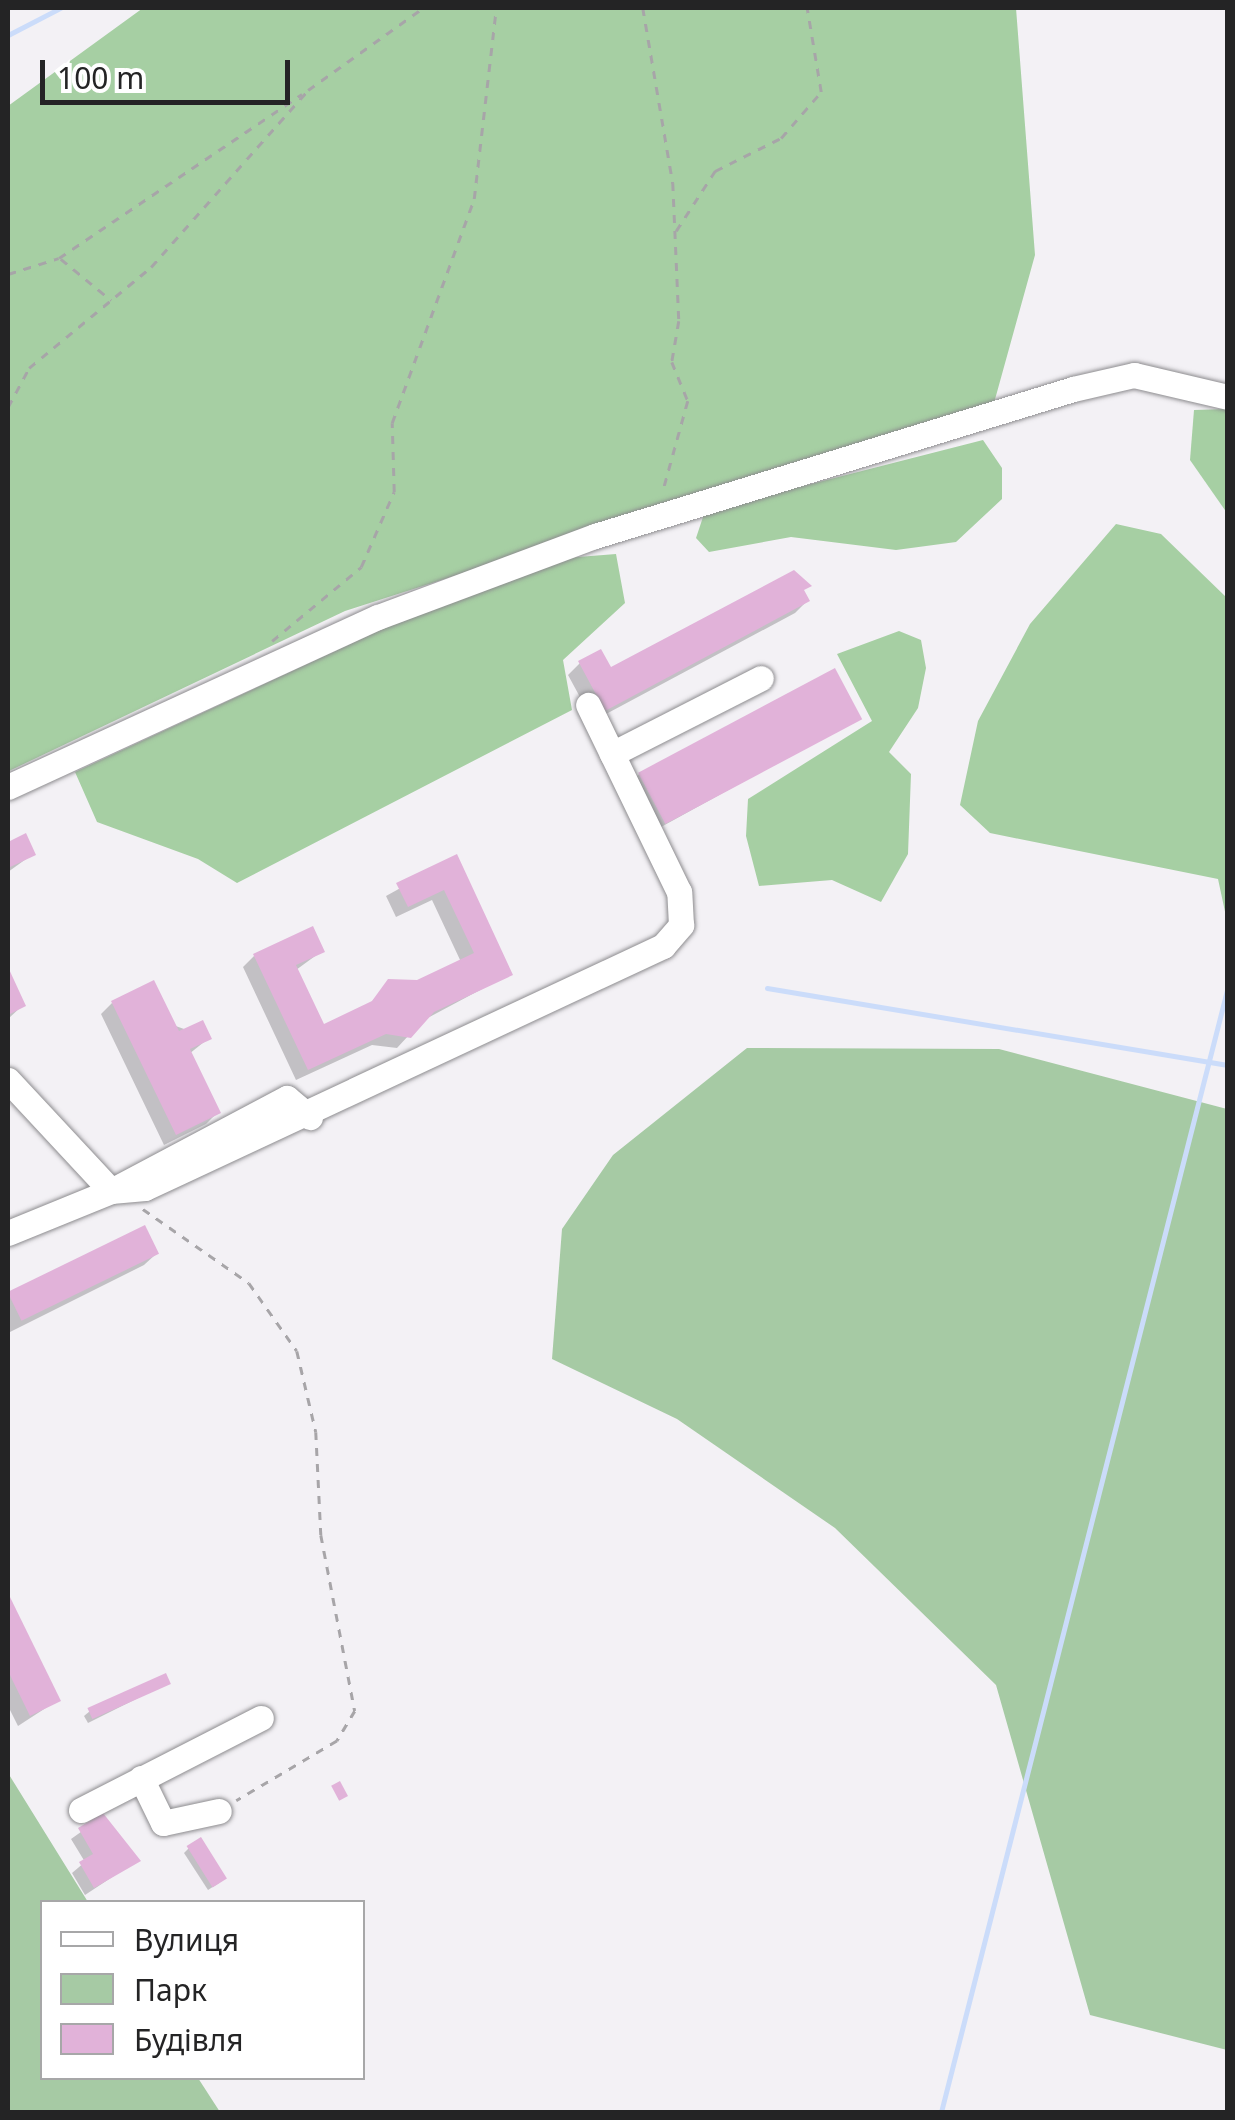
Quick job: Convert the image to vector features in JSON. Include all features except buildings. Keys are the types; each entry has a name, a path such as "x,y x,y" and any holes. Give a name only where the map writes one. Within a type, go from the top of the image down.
{"street":[{"path":"8,787 265,666 650,520 1134,375 1228,397"},
{"path":"612,754 760,678"},
{"path":"9,1225 111,1191 287,1098 310,1117 662,946 681,924 679,892 588,704"},
{"path":"8,1080 111,1191"},
{"path":"81,1810 261,1718"},
{"path":"141,1778 163,1823 220,1811"}],"path":[{"path":"8,274 60,258 424,8"},
{"path":"265,666 270,642 361,567 394,492 392,423 474,199 496,8"},
{"path":"643,8 676,233 672,362 688,401 650,520"},
{"path":"676,233 715,171 780,138 821,92 806,8"},
{"path":"8,407 29,368 111,300 308,90"},
{"path":"60,258 111,300"},
{"path":"111,1191 202,1242 249,1283 297,1351 316,1432 321,1535 354,1711 337,1742 220,1811"}],"green space":[{"path":"143,8 1016,8 1035,255 994,403 345,611 9,771 8,106"},
{"path":"1227,409 1227,513 1190,460 1194,410"},
{"path":"983,440 1002,468 1002,499 956,542 896,550 791,537 709,552 696,538 705,511"},
{"path":"1116,524 1161,534 1227,598 1227,921 1218,879 990,833 960,805 978,721 1030,624"},
{"path":"616,554 625,603 563,660 572,710 237,883 198,859 97,822 75,772 458,594 553,559"},
{"path":"899,631 921,640 926,668 918,708 889,752 911,774 908,854 881,902 832,880 759,886 746,836 748,799 872,721 837,654"},
{"path":"747,1048 999,1049 1227,1109 1227,2050 1090,2015 996,1685 835,1528 677,1419 552,1359 562,1229 613,1155"},
{"path":"8,1773 87,1900 40,1900 40,2080 199,2080 220,2112 8,2112"}],"waterway":[{"path":"8,35 60,8"},
{"path":"941,2112 1228,986"},
{"path":"767,988 1228,1065"}]}
